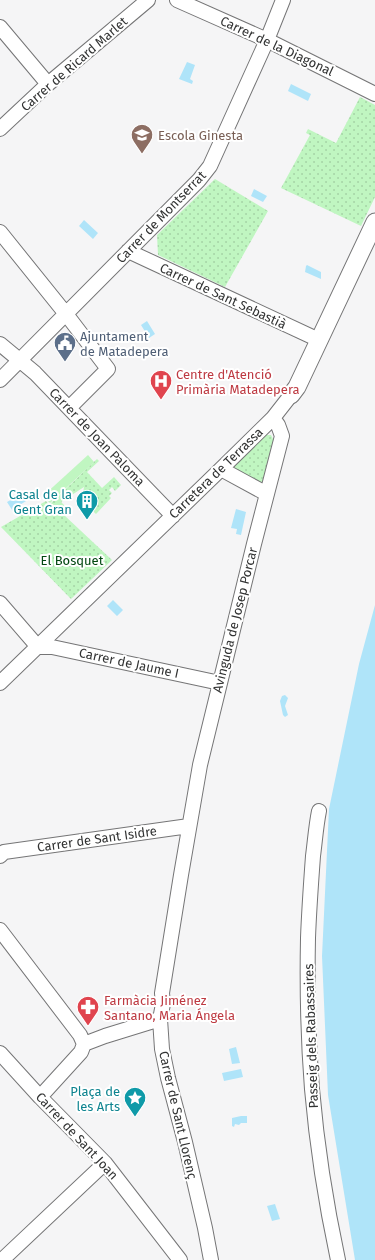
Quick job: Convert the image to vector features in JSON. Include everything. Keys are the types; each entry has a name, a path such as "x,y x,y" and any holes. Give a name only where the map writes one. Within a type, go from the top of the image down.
{"street":[{"name":"Carrer de Ricard Marlet","path":"0,129 48,84 148,0"},
{"name":"Carrer de la Diagonal","path":"177,0 267,40 375,94"},
{"name":"Carrer de Montserrat","path":"0,380 199,180 210,166 267,40 283,0"},
{"path":"0,27 48,84"},
{"name":"Carretera de Terrassa","path":"0,683 273,418 297,387 375,222"},
{"path":"0,232 108,369 69,408"},
{"name":"Carrer de Sant Sebastià","path":"128,251 319,340"},
{"name":"Carrer de Joan Paloma","path":"0,344 20,360 69,408 172,516"},
{"name":"Avinguda de Josep Porcar","path":"189,826 200,765 282,436 278,425 273,418"},
{"path":"221,469 267,494"},
{"path":"0,603 38,647"},
{"name":"Carrer de Jaume I","path":"38,647 52,647 220,683"},
{"name":"Passeig dels Rabassaires","path":"319,811 315,835 311,884 308,1009 312,1089 317,1139 330,1225 338,1260"},
{"name":"Carrer de Sant Isidre","path":"2,854 189,826"},
{"name":"Carrer de Sant Llorenç","path":"189,826 160,1019 162,1049 168,1078 185,1142 211,1260"},
{"path":"0,930 80,1035 84,1044 81,1052 40,1097"},
{"path":"84,1044 160,1019"},
{"name":"Carrer de Sant Joan","path":"0,1053 40,1097 105,1163 180,1260"},
{"path":"2,1260 105,1163"}],"green space":[{"path":"360,97 375,105 375,197 361,226 281,188 310,135 306,133 308,129 336,143"},
{"path":"215,179 268,211 225,287 158,255 157,235"},
{"path":"265,435 271,435 273,441 263,481 260,483 233,467"},
{"path":"88,455 94,462 50,503 43,496"},
{"name":"El Bosquet","path":"97,459 99,461 87,472 102,488 114,477 121,485 115,491 112,487 109,490 112,493 109,496 111,498 96,514 84,503 82,498 84,487 61,502 69,510 64,515 112,560 71,599 1,527 46,501 49,505"}],"water":[{"path":"187,62 195,65 190,79 193,81 192,84 179,79"},
{"path":"291,84 311,94 308,101 288,91"},
{"path":"254,189 267,196 263,202 251,196"},
{"path":"84,220 98,233 93,239 79,226"},
{"path":"307,265 321,272 321,279 305,272"},
{"path":"147,321 155,334 149,338 141,325"},
{"path":"27,491 31,498 18,506 18,510 14,513 7,502"},
{"path":"236,509 246,512 241,535 236,534 237,529 231,528"},
{"path":"113,600 123,610 117,616 107,606"},
{"path":"375,605 375,1260 355,1260 328,1095 322,956 329,809 359,664"},
{"path":"285,695 288,698 285,706 288,715 285,717 283,715 280,701 282,696"},
{"path":"236,1047 240,1063 232,1064 229,1049"},
{"path":"241,1069 243,1077 224,1081 222,1073"},
{"path":"247,1116 247,1123 241,1123 239,1125 235,1124 234,1127 232,1126 232,1118"},
{"path":"275,1204 280,1219 272,1221 267,1206"}],"place":[{"name":"Escola Ginesta","path":"142,154"},
{"name":"Ajuntament de Matadepera","path":"65,362"},
{"name":"Centre d'Atenció Primària Matadepera","path":"161,400"},
{"name":"Casal de la Gent Gran","path":"87,520"},
{"name":"Farmàcia Jiménez Santano, Maria Ángela","path":"88,1026"},
{"name":"Plaça de les Arts","path":"135,1118"}]}
